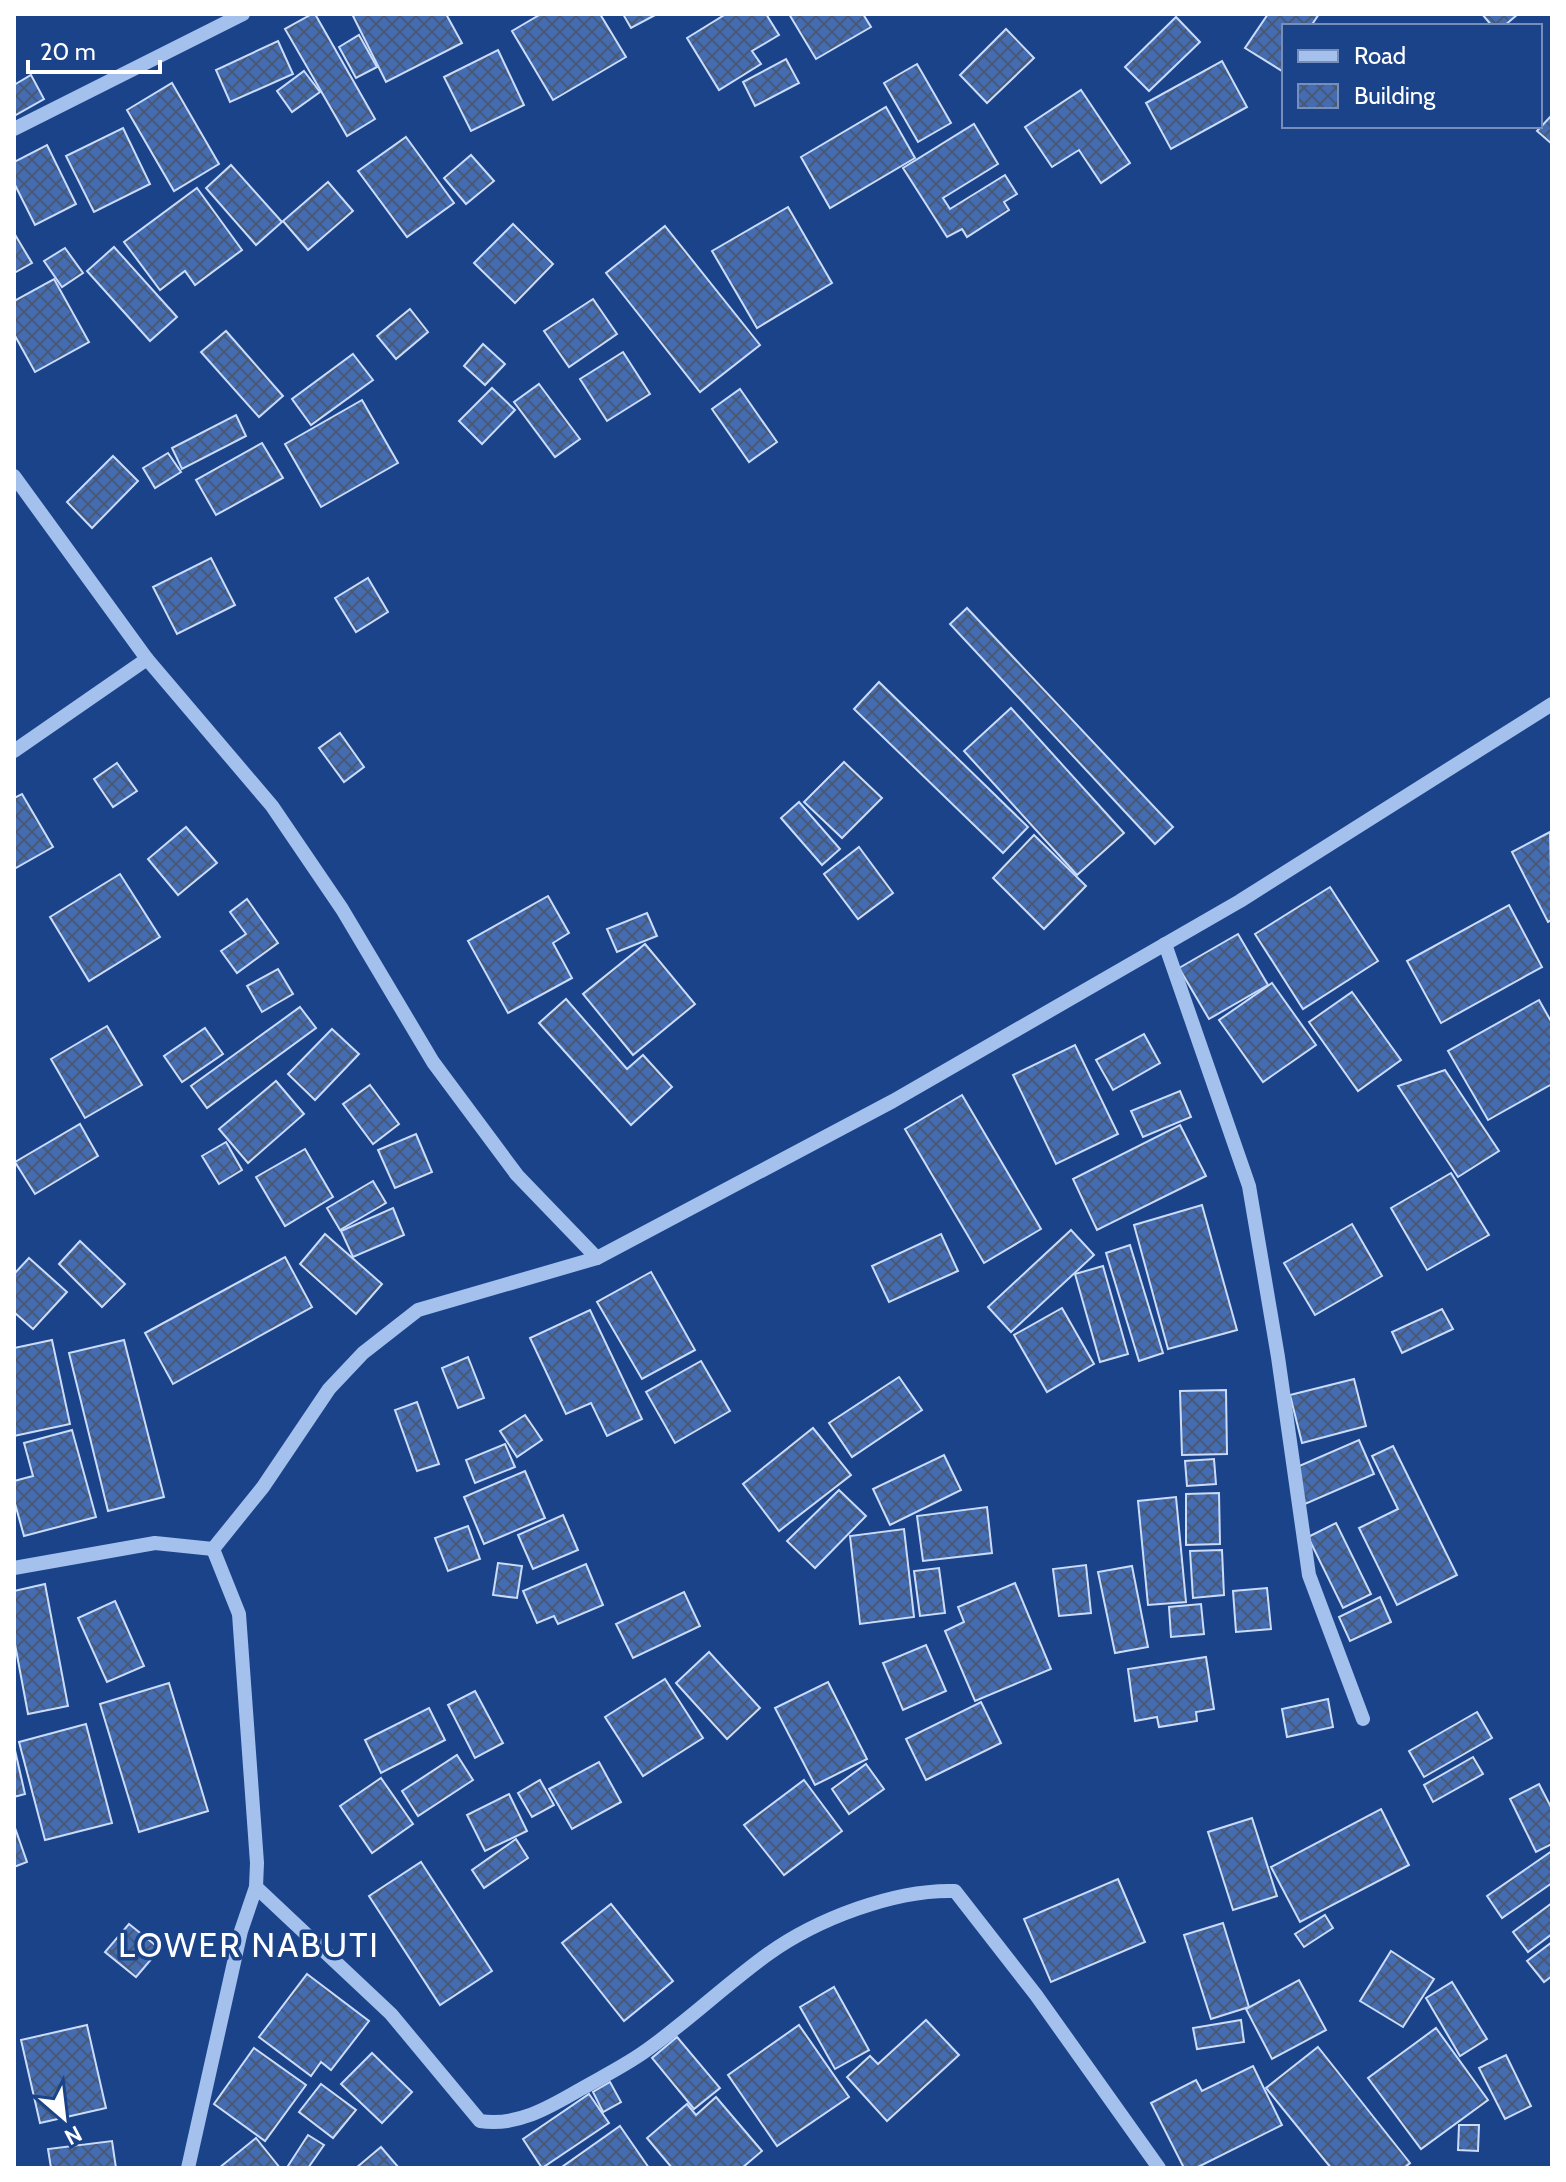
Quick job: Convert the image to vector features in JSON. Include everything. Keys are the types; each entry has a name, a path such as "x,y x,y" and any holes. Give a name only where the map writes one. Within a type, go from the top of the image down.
{"street":[{"path":"14,129 243,14"},
{"path":"14,476 147,659 272,806 342,909 433,1062 517,1175 597,1258"},
{"path":"14,751 147,659"},
{"path":"213,1549 263,1487 329,1389 363,1353 418,1310 597,1258 893,1101 1240,901 1552,704"},
{"path":"1165,944 1249,1186 1278,1357 1309,1575 1363,1719"},
{"path":"14,1568 155,1543 213,1549"},
{"path":"188,2168 241,1931 256,1887 257,1863 239,1614 213,1549"},
{"path":"256,1887 391,2014 480,2121 498,2124 546,2110 643,2053 769,1953 825,1922 893,1897 931,1890 955,1891 1036,1995 1159,2168"}],"building":[{"path":"315,14 375,119 347,136 285,29"},
{"path":"446,14 462,43 386,82 353,16"},
{"path":"541,14 600,14 626,57 553,100 512,31"},
{"path":"623,14 657,14 631,28"},
{"path":"726,14 766,14 779,35 752,51 761,64 719,90 687,38"},
{"path":"789,14 863,14 871,27 816,59"},
{"path":"1268,14 1319,14 1312,24 1282,24 1282,71 1245,48"},
{"path":"1482,14 1518,14 1506,24 1490,24"},
{"path":"1176,17 1200,42 1149,91 1125,67"},
{"path":"1006,29 1034,58 987,103 960,75"},
{"path":"359,35 377,67 356,78 339,47"},
{"path":"278,41 293,74 230,102 216,70"},
{"path":"498,50 524,105 471,131 444,77"},
{"path":"786,59 799,83 755,106 743,82"},
{"path":"1222,61 1247,107 1171,149 1146,103"},
{"path":"917,64 951,123 918,142 884,83"},
{"path":"304,71 320,92 292,112 277,91"},
{"path":"31,75 44,99 14,116 14,85"},
{"path":"172,83 219,164 174,191 127,110"},
{"path":"1081,90 1130,163 1101,183 1079,150 1052,167 1025,127"},
{"path":"886,107 915,158 830,208 801,157"},
{"path":"1552,115 1552,144 1537,131"},
{"path":"974,124 998,164 943,198 950,209 1005,175 1017,194 1004,202 1009,210 967,237 962,229 947,237 903,168"},
{"path":"123,128 150,184 94,212 66,156"},
{"path":"406,137 454,203 407,237 358,171"},
{"path":"47,145 76,204 35,225 14,183 14,162"},
{"path":"471,155 494,181 466,204 444,178"},
{"path":"231,165 282,222 256,245 206,188"},
{"path":"328,182 353,211 308,250 283,221"},
{"path":"197,188 242,250 195,285 185,271 160,290 124,242"},
{"path":"788,207 832,283 757,328 712,251"},
{"path":"513,224 553,264 515,303 474,263"},
{"path":"665,226 760,345 700,392 606,273"},
{"path":"14,233 32,263 14,273"},
{"path":"114,247 177,317 150,341 87,271"},
{"path":"65,248 83,273 62,287 44,261"},
{"path":"54,279 89,342 35,372 14,334 14,301"},
{"path":"593,299 617,334 569,367 544,331"},
{"path":"410,309 428,332 396,359 377,336"},
{"path":"226,331 283,396 259,417 201,352"},
{"path":"483,344 505,364 485,385 464,366"},
{"path":"623,352 650,394 607,421 580,379"},
{"path":"353,354 373,380 311,425 292,399"},
{"path":"539,384 580,439 555,457 514,402"},
{"path":"492,388 515,410 482,444 459,421"},
{"path":"740,389 777,442 749,462 712,409"},
{"path":"362,400 398,463 321,507 285,444"},
{"path":"236,415 246,436 182,469 172,448"},
{"path":"262,443 283,478 216,515 196,480"},
{"path":"168,453 181,472 155,488 143,468"},
{"path":"113,456 138,481 92,528 67,502"},
{"path":"211,558 235,605 177,634 153,587"},
{"path":"368,578 388,612 356,632 335,598"},
{"path":"967,608 1173,827 1155,844 950,624"},
{"path":"879,682 1028,827 1003,853 854,709"},
{"path":"1011,708 1124,833 1077,875 964,751"},
{"path":"340,733 364,767 344,782 319,748"},
{"path":"844,762 882,798 842,838 804,802"},
{"path":"117,763 137,791 113,807 94,779"},
{"path":"22,794 53,847 14,869 14,798"},
{"path":"799,802 840,849 822,865 781,818"},
{"path":"186,827 217,863 178,895 148,859"},
{"path":"1550,832 1552,920 1548,922 1512,852"},
{"path":"1034,835 1086,886 1044,929 993,878"},
{"path":"859,847 893,893 858,919 824,874"},
{"path":"120,874 160,937 89,981 50,917"},
{"path":"1330,887 1378,961 1303,1009 1255,934"},
{"path":"548,896 569,933 553,943 572,978 508,1013 468,941"},
{"path":"247,899 278,943 237,973 221,951 246,934 230,912"},
{"path":"1509,905 1542,967 1441,1023 1407,961"},
{"path":"647,913 657,936 617,952 607,929"},
{"path":"1238,934 1268,985 1209,1019 1179,968"},
{"path":"645,944 695,1004 633,1055 583,994"},
{"path":"278,969 293,994 262,1012 247,986"},
{"path":"1272,983 1316,1045 1263,1082 1219,1020"},
{"path":"1352,992 1401,1060 1358,1091 1309,1022"},
{"path":"566,999 627,1069 643,1055 672,1087 631,1125 539,1023"},
{"path":"1539,1000 1552,1023 1552,1084 1488,1120 1448,1051"},
{"path":"300,1007 316,1028 207,1108 191,1086"},
{"path":"107,1026 142,1085 85,1118 51,1059"},
{"path":"205,1028 223,1054 182,1082 164,1056"},
{"path":"332,1029 359,1054 315,1100 288,1074"},
{"path":"1144,1034 1160,1063 1113,1090 1096,1060"},
{"path":"1075,1045 1118,1134 1056,1164 1013,1075"},
{"path":"1445,1070 1499,1151 1458,1177 1398,1086"},
{"path":"276,1081 304,1114 248,1163 219,1129"},
{"path":"370,1085 399,1124 373,1144 343,1104"},
{"path":"1180,1091 1191,1117 1143,1137 1131,1111"},
{"path":"962,1095 1041,1229 984,1263 905,1129"},
{"path":"80,1124 98,1156 35,1194 15,1162"},
{"path":"1180,1125 1206,1176 1097,1230 1073,1179"},
{"path":"416,1134 432,1172 395,1188 378,1150"},
{"path":"226,1142 242,1170 219,1184 202,1156"},
{"path":"305,1149 333,1197 285,1226 256,1177"},
{"path":"1451,1173 1489,1235 1427,1270 1391,1208"},
{"path":"373,1181 386,1203 340,1230 327,1208"},
{"path":"1202,1205 1237,1330 1168,1349 1134,1225"},
{"path":"393,1208 404,1235 353,1257 341,1231"},
{"path":"1352,1224 1382,1276 1315,1315 1284,1263"},
{"path":"1071,1230 1094,1255 1011,1332 988,1307"},
{"path":"325,1234 382,1284 356,1314 300,1264"},
{"path":"941,1234 958,1271 889,1302 872,1266"},
{"path":"80,1241 125,1284 102,1307 59,1264"},
{"path":"1130,1245 1163,1353 1139,1361 1106,1253"},
{"path":"285,1257 312,1307 173,1384 145,1333"},
{"path":"29,1258 67,1292 33,1329 14,1312 14,1274"},
{"path":"1103,1266 1128,1354 1100,1362 1075,1274"},
{"path":"651,1272 695,1350 642,1379 597,1302"},
{"path":"1062,1308 1094,1364 1047,1392 1014,1335"},
{"path":"1442,1309 1453,1329 1402,1353 1392,1332"},
{"path":"590,1310 642,1419 607,1436 591,1403 566,1414 530,1338"},
{"path":"52,1340 70,1424 14,1436 14,1348"},
{"path":"124,1340 164,1497 108,1511 69,1353"},
{"path":"468,1357 484,1398 458,1408 442,1368"},
{"path":"701,1361 730,1411 675,1443 646,1392"},
{"path":"899,1377 922,1410 852,1457 829,1423"},
{"path":"1354,1379 1366,1426 1302,1443 1290,1395"},
{"path":"1226,1390 1227,1454 1182,1455 1180,1391"},
{"path":"417,1402 439,1464 417,1471 395,1410"},
{"path":"525,1415 542,1440 517,1457 500,1431"},
{"path":"813,1428 851,1475 779,1531 743,1484"},
{"path":"72,1430 96,1517 24,1536 14,1500 14,1481 33,1476 24,1443"},
{"path":"1359,1440 1374,1474 1305,1504 1290,1470"},
{"path":"505,1444 515,1467 475,1483 466,1460"},
{"path":"1393,1446 1457,1575 1397,1605 1359,1528 1398,1509 1372,1456"},
{"path":"944,1455 961,1490 890,1525 873,1489"},
{"path":"1214,1459 1216,1484 1187,1486 1185,1461"},
{"path":"525,1471 545,1518 484,1544 464,1497"},
{"path":"839,1490 866,1516 815,1568 787,1541"},
{"path":"1219,1493 1220,1544 1186,1545 1186,1494"},
{"path":"1176,1497 1186,1602 1148,1605 1138,1501"},
{"path":"987,1507 992,1553 923,1561 917,1516"},
{"path":"563,1515 578,1550 533,1569 518,1535"},
{"path":"1336,1523 1371,1594 1343,1608 1308,1537"},
{"path":"468,1526 480,1559 448,1571 435,1538"},
{"path":"904,1529 914,1617 860,1624 850,1536"},
{"path":"1222,1550 1224,1595 1193,1598 1190,1551"},
{"path":"498,1563 522,1566 517,1598 493,1595"},
{"path":"586,1564 603,1605 558,1624 554,1616 537,1623 523,1591"},
{"path":"1086,1565 1091,1613 1059,1616 1053,1569"},
{"path":"1132,1566 1148,1647 1115,1653 1098,1572"},
{"path":"939,1568 945,1613 920,1616 914,1571"},
{"path":"1015,1583 1051,1669 975,1701 945,1631 964,1622 958,1607"},
{"path":"45,1584 68,1706 28,1714 14,1639 14,1591"},
{"path":"1267,1588 1271,1629 1236,1632 1233,1591"},
{"path":"684,1592 700,1626 633,1658 616,1624"},
{"path":"1380,1597 1391,1622 1350,1641 1339,1617"},
{"path":"115,1601 144,1666 107,1682 78,1618"},
{"path":"1201,1604 1204,1634 1171,1637 1169,1607"},
{"path":"926,1645 946,1691 903,1710 883,1663"},
{"path":"709,1652 760,1708 727,1739 676,1683"},
{"path":"1206,1657 1214,1709 1196,1712 1197,1721 1159,1727 1157,1717 1135,1721 1128,1669"},
{"path":"665,1679 703,1738 643,1776 605,1717"},
{"path":"828,1682 867,1759 815,1785 775,1708"},
{"path":"169,1683 208,1811 139,1832 100,1704"},
{"path":"475,1691 503,1743 475,1758 448,1705"},
{"path":"1328,1699 1333,1727 1287,1737 1282,1709"},
{"path":"981,1702 1001,1743 926,1780 906,1739"},
{"path":"429,1708 445,1740 381,1773 365,1740"},
{"path":"1477,1712 1492,1738 1424,1777 1409,1751"},
{"path":"86,1724 112,1823 45,1840 19,1742"},
{"path":"14,1746 25,1794 14,1797"},
{"path":"457,1755 473,1780 418,1816 402,1791"},
{"path":"1473,1757 1483,1774 1433,1802 1424,1785"},
{"path":"599,1762 621,1802 572,1829 549,1789"},
{"path":"866,1764 884,1789 849,1814 832,1789"},
{"path":"381,1778 413,1824 372,1853 340,1806"},
{"path":"540,1780 554,1805 532,1817 518,1793"},
{"path":"804,1780 842,1831 784,1875 744,1825"},
{"path":"1539,1784 1552,1809 1552,1844 1536,1852 1510,1799"},
{"path":"509,1794 527,1831 485,1851 467,1815"},
{"path":"1381,1809 1409,1865 1300,1922 1271,1867"},
{"path":"1252,1818 1277,1896 1233,1910 1208,1832"},
{"path":"14,1825 27,1862 14,1867"},
{"path":"516,1839 528,1858 484,1888 472,1870"},
{"path":"1552,1851 1552,1883 1502,1918 1487,1896"},
{"path":"421,1862 492,1971 440,2005 369,1896"},
{"path":"1118,1879 1145,1942 1051,1982 1024,1919"},
{"path":"1552,1903 1552,1934 1528,1952 1513,1932"},
{"path":"611,1904 673,1981 624,2021 562,1943"},
{"path":"1325,1915 1333,1928 1304,1947 1295,1934"},
{"path":"1223,1923 1249,2007 1211,2019 1184,1935"},
{"path":"129,1924 160,1949 136,1977 105,1952"},
{"path":"1552,1942 1552,1976 1544,1982 1527,1961"},
{"path":"1391,1951 1434,1979 1403,2027 1360,2001"},
{"path":"307,1974 369,2021 331,2070 321,2062 311,2076 259,2037"},
{"path":"1299,1980 1326,2030 1272,2059 1246,2009"},
{"path":"1452,1982 1487,2039 1460,2056 1426,1998"},
{"path":"834,1987 869,2050 835,2069 800,2007"},
{"path":"926,2020 959,2055 887,2121 847,2077 870,2056 878,2064"},
{"path":"1241,2020 1244,2042 1197,2049 1193,2028"},
{"path":"87,2025 106,2108 40,2123 21,2040"},
{"path":"799,2025 849,2097 777,2146 728,2075"},
{"path":"1436,2028 1488,2100 1421,2149 1368,2078"},
{"path":"677,2037 720,2088 694,2109 652,2058"},
{"path":"1318,2047 1410,2163 1404,2168 1331,2168 1266,2088"},
{"path":"254,2048 306,2085 265,2141 214,2104"},
{"path":"372,2053 412,2092 382,2123 341,2084"},
{"path":"1506,2055 1531,2106 1505,2119 1479,2068"},
{"path":"1253,2066 1282,2125 1196,2168 1184,2168 1151,2103 1196,2080 1202,2091"},
{"path":"610,2082 621,2102 603,2112 593,2092"},
{"path":"321,2084 356,2110 333,2138 299,2112"},
{"path":"589,2094 609,2123 542,2168 523,2139"},
{"path":"716,2097 762,2151 742,2168 672,2168 647,2138 687,2104 696,2115"},
{"path":"1459,2125 1479,2125 1478,2151 1458,2150"},
{"path":"620,2126 649,2168 562,2167"},
{"path":"308,2135 324,2145 308,2168 291,2168 288,2166"},
{"path":"256,2138 280,2168 219,2168"},
{"path":"112,2141 116,2168 51,2168 48,2149"},
{"path":"381,2147 399,2168 356,2168"}],"district":[{"name":"LOWER NABUTI","path":"249,1945"}]}
